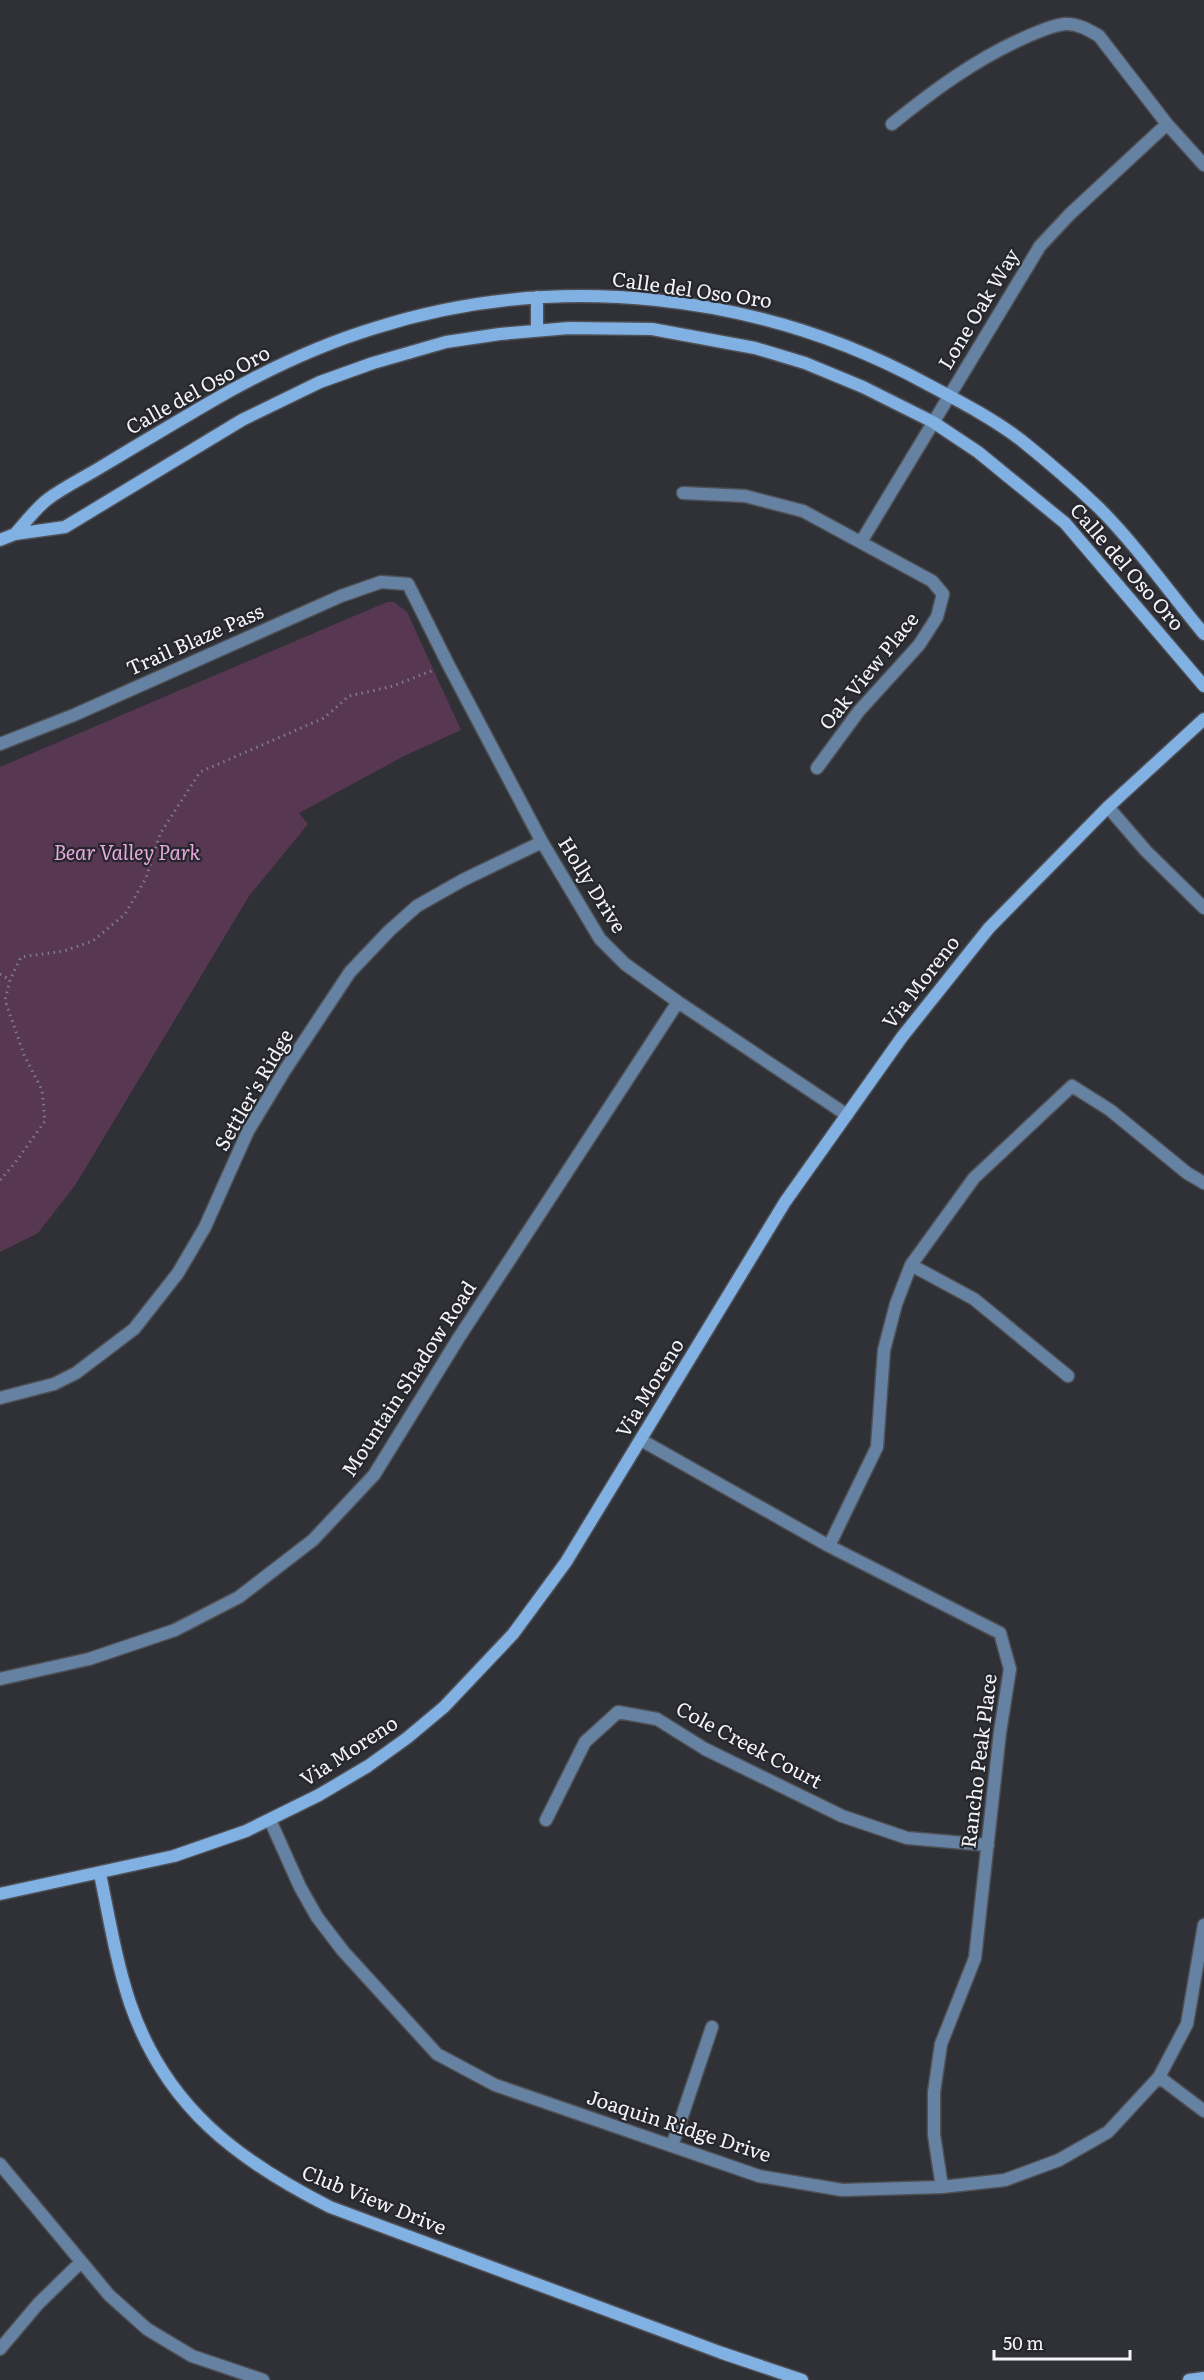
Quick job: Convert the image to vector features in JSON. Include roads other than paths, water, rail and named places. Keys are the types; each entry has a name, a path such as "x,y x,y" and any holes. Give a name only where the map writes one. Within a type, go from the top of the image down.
{"main road":[{"name":"Calle del Oso Oro","path":"15,534 47,500 254,377 325,345 377,327 485,303 537,297 620,296 725,311 785,324 889,364 991,420 1018,438 1099,508 1204,634"},
{"path":"537,297 537,330"},
{"name":"Calle del Oso Oro","path":"0,540 15,534 65,528 242,420 320,382 373,363 446,342 537,330 652,329 755,348 805,363 863,387 933,422 978,452 1065,522 1204,687"},
{"name":"Via Moreno","path":"0,1894 174,1856 270,1820 368,1766 444,1707 513,1634 566,1562 779,1212 902,1036 988,928 1108,807 1204,719"},
{"name":"Club View Drive","path":"100,1874 130,2003 155,2059 197,2117 217,2136 254,2164 282,2183 330,2207 722,2354 802,2380"},
{"path":"1189,2380 1204,2378"}],"street":[{"path":"892,124 940,85 980,60 1042,30 1066,24 1086,27 1099,36 1167,124 1204,165"},
{"name":"Lone Oak Way","path":"861,542 1040,246 1070,214 1167,124"},
{"path":"683,493 746,496 803,511 861,542"},
{"name":"Oak View Place","path":"817,768 859,711 919,645 938,617 943,594 932,581 861,542"},
{"name":"Trail Blaze Pass","path":"0,744 74,715 341,596 381,582 408,584"},
{"name":"Holly Drive","path":"408,584 542,842 600,939 625,964 678,1002 847,1114"},
{"path":"1108,807 1146,851 1204,908"},
{"name":"Settler's Ridge","path":"0,1398 54,1384 76,1373 134,1329 178,1273 205,1227 248,1131 350,972 388,931 417,906 463,880 542,842"},
{"name":"Mountain Shadow Road","path":"0,1679 89,1659 175,1630 239,1597 314,1540 374,1475 458,1339 678,1002"},
{"path":"829,1546 877,1447 884,1350 896,1304 911,1265 974,1178 1072,1086 1110,1110 1187,1173 1204,1183"},
{"path":"911,1265 974,1299 1068,1376"},
{"name":"Rancho Peak Place","path":"642,1440 829,1546 1000,1633 1010,1669 1000,1732 975,1958 941,2044 934,2092 934,2135 942,2187"},
{"name":"Cole Creek Court","path":"546,1820 585,1742 618,1712 657,1719 705,1749 842,1816 907,1838 988,1845"},
{"name":"Joaquin Ridge Drive","path":"270,1820 300,1887 317,1917 343,1951 438,2054 495,2085 672,2146 759,2175 842,2190 942,2187 1005,2180 1059,2160 1108,2132 1159,2077 1187,2024 1204,1925"},
{"path":"672,2146 712,2027"},
{"path":"1159,2077 1204,2111"},
{"path":"0,2164 109,2295 147,2329 192,2356 263,2380"},
{"path":"0,2349 38,2304 81,2262"}],"park label":[{"name":"Bear Valley Park","path":"127,853"}]}
